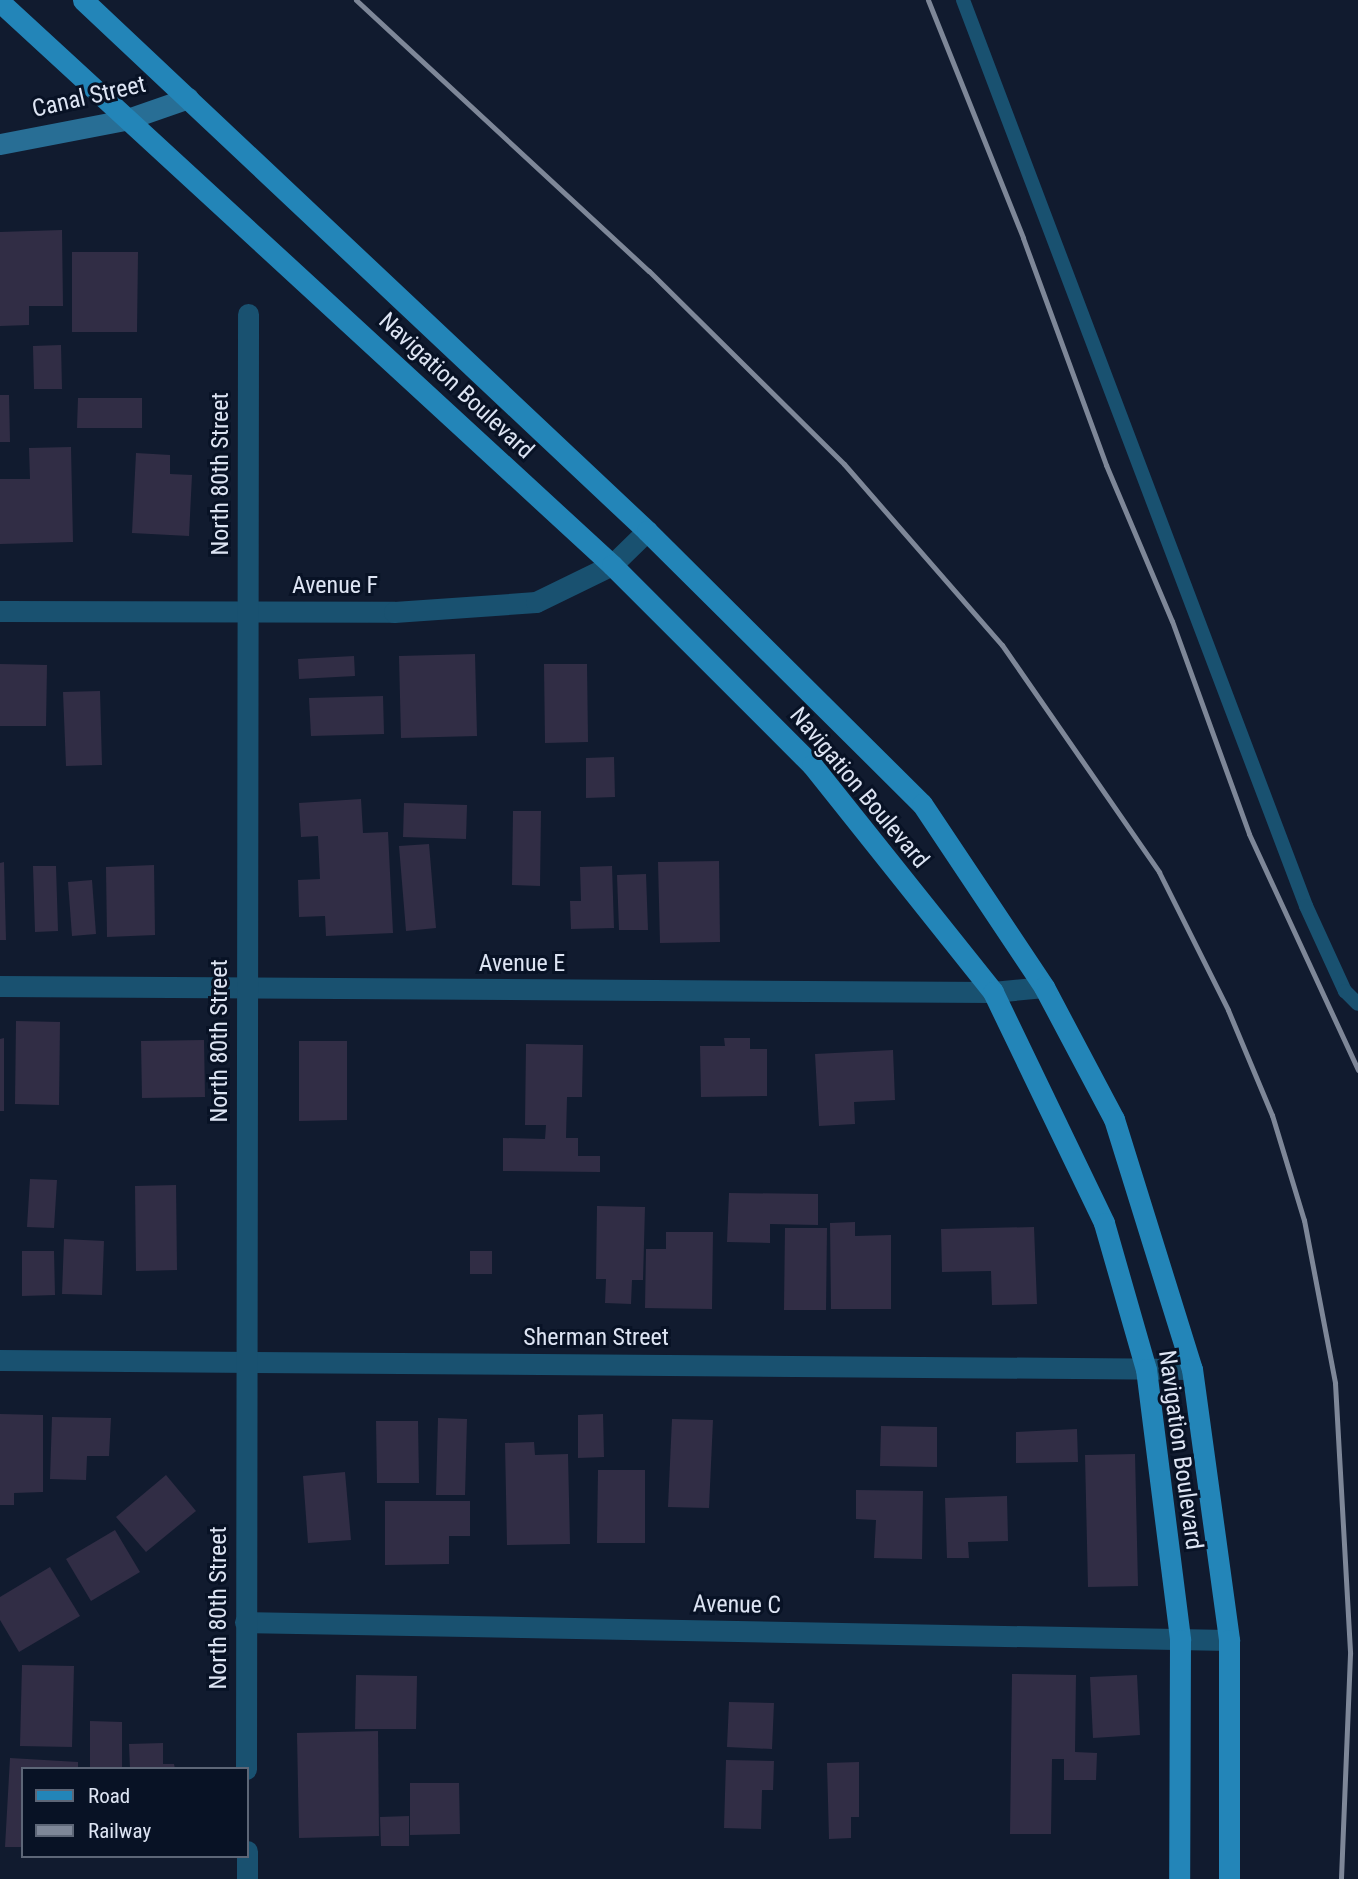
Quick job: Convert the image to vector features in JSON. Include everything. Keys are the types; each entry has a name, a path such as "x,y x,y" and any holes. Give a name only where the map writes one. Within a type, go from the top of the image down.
{"main road":[{"name":"Navigation Boulevard","path":"83,0 647,531 922,804 1044,987 1114,1119 1192,1368 1229,1640 1229,1879"},
{"name":"Navigation Boulevard","path":"0,2 611,565 812,765 993,992 1104,1223 1146,1369 1180,1640 1179,1879"}],"street":[{"name":"Canal Street","path":"0,144 125,120 188,98"},
{"name":"North 80th Street","path":"246,1767 244,1362 248,314"},
{"name":"Avenue F","path":"0,611 394,612 536,602 611,565 647,531"},
{"name":"Avenue E","path":"0,986 993,992 1044,987"},
{"name":"Sherman Street","path":"0,1360 1192,1368"},
{"name":"Avenue C","path":"245,1622 1229,1640"},
{"path":"247,1858 247,1879"}],"lane":[{"path":"963,0 1306,906 1345,991 1358,1004"}],"building":[{"path":"62,230 63,306 29,306 29,325 0,326 0,232"},
{"path":"72,252 138,252 137,332 72,332"},
{"path":"61,345 62,389 34,389 33,346"},
{"path":"0,395 9,395 10,442 0,442"},
{"path":"78,398 142,398 142,428 77,428"},
{"path":"71,447 73,542 0,544 0,479 30,479 29,448"},
{"path":"136,453 170,455 170,474 192,475 189,536 132,533"},
{"path":"475,654 477,736 401,738 399,656"},
{"path":"354,656 355,676 299,679 298,659"},
{"path":"0,664 47,665 46,726 0,726"},
{"path":"544,664 587,664 588,742 545,743"},
{"path":"100,691 102,765 66,766 63,692"},
{"path":"383,696 384,734 311,736 309,698"},
{"path":"614,757 615,797 586,798 586,758"},
{"path":"361,799 363,833 388,832 393,933 326,936 325,916 299,917 298,880 320,879 318,836 301,837 299,803"},
{"path":"404,803 467,805 466,839 403,837"},
{"path":"513,811 541,811 540,886 512,885"},
{"path":"429,844 436,928 406,931 399,846"},
{"path":"719,861 720,942 660,943 658,862"},
{"path":"4,862 6,940 0,940 0,863"},
{"path":"154,865 155,935 107,937 106,867"},
{"path":"33,866 56,866 58,931 35,932"},
{"path":"612,866 614,928 571,929 570,901 581,901 580,867"},
{"path":"646,874 648,930 619,930 617,875"},
{"path":"92,880 96,934 72,936 68,882"},
{"path":"16,1021 60,1022 59,1105 15,1104"},
{"path":"4,1038 4,1111 0,1111 0,1039"},
{"path":"724,1038 750,1038 750,1049 767,1049 767,1096 701,1097 700,1046 725,1046"},
{"path":"204,1040 205,1097 142,1098 141,1041"},
{"path":"299,1041 347,1041 347,1120 299,1121"},
{"path":"526,1044 583,1045 582,1097 567,1097 566,1138 578,1138 578,1156 600,1156 600,1172 503,1171 503,1138 545,1139 546,1125 525,1125"},
{"path":"893,1050 895,1100 854,1102 855,1124 819,1126 815,1054"},
{"path":"30,1179 57,1180 54,1228 27,1227"},
{"path":"176,1185 177,1270 136,1271 135,1186"},
{"path":"729,1193 818,1194 818,1225 770,1224 770,1243 727,1242"},
{"path":"597,1206 645,1207 643,1280 632,1280 631,1304 605,1303 606,1279 596,1279"},
{"path":"855,1222 855,1236 891,1235 891,1309 831,1309 830,1223"},
{"path":"1034,1227 1037,1304 992,1305 991,1271 942,1272 941,1229"},
{"path":"785,1228 827,1228 826,1310 784,1310"},
{"path":"666,1232 713,1232 712,1309 645,1308 646,1249 666,1249"},
{"path":"64,1239 104,1241 102,1295 62,1294"},
{"path":"22,1251 54,1251 55,1295 22,1296"},
{"path":"470,1251 492,1251 492,1274 470,1274"},
{"path":"0,1414 43,1415 43,1492 14,1493 14,1505 0,1505"},
{"path":"603,1414 604,1457 578,1458 578,1415"},
{"path":"52,1417 111,1418 109,1456 87,1456 86,1480 50,1479"},
{"path":"438,1418 467,1419 465,1495 436,1495"},
{"path":"672,1419 713,1420 709,1508 668,1507"},
{"path":"376,1421 418,1421 419,1483 377,1483"},
{"path":"881,1426 937,1427 937,1467 880,1466"},
{"path":"1077,1429 1078,1462 1016,1463 1016,1432"},
{"path":"534,1442 535,1455 568,1454 570,1544 507,1545 505,1443"},
{"path":"1135,1454 1138,1586 1088,1587 1085,1455"},
{"path":"598,1470 645,1470 645,1543 597,1543"},
{"path":"345,1472 351,1540 308,1543 303,1476"},
{"path":"166,1475 196,1511 146,1552 116,1517"},
{"path":"856,1490 923,1491 922,1559 874,1558 876,1520 856,1519"},
{"path":"1007,1496 1008,1541 968,1542 969,1558 947,1558 945,1498"},
{"path":"385,1501 470,1501 470,1536 449,1536 449,1564 385,1565"},
{"path":"115,1530 140,1572 91,1601 66,1559"},
{"path":"50,1567 80,1616 19,1652 0,1620 0,1597"},
{"path":"22,1665 74,1666 72,1747 20,1746"},
{"path":"1012,1674 1076,1675 1075,1752 1097,1753 1096,1780 1064,1780 1064,1759 1052,1759 1051,1834 1010,1834"},
{"path":"356,1675 417,1676 416,1729 355,1729"},
{"path":"1137,1675 1140,1735 1093,1738 1090,1677"},
{"path":"729,1702 774,1703 772,1749 727,1747"},
{"path":"90,1721 122,1722 122,1767 90,1767"},
{"path":"378,1731 379,1836 299,1838 297,1733"},
{"path":"163,1743 163,1764 174,1764 175,1767 130,1767 129,1744"},
{"path":"10,1758 78,1762 78,1767 21,1767 21,1847 5,1847"},
{"path":"726,1760 774,1761 773,1790 762,1790 761,1829 724,1828"},
{"path":"859,1762 859,1817 851,1817 851,1838 829,1839 827,1763"},
{"path":"410,1783 459,1783 460,1834 410,1835"},
{"path":"409,1816 409,1846 381,1846 380,1817"}],"railway":[{"path":"356,0 649,271 844,464 1002,645 1159,872 1228,1010 1272,1115 1304,1220 1335,1383 1350,1654 1341,1879"},
{"path":"928,0 1023,238 1106,465 1172,621 1249,834 1358,1070"}]}
